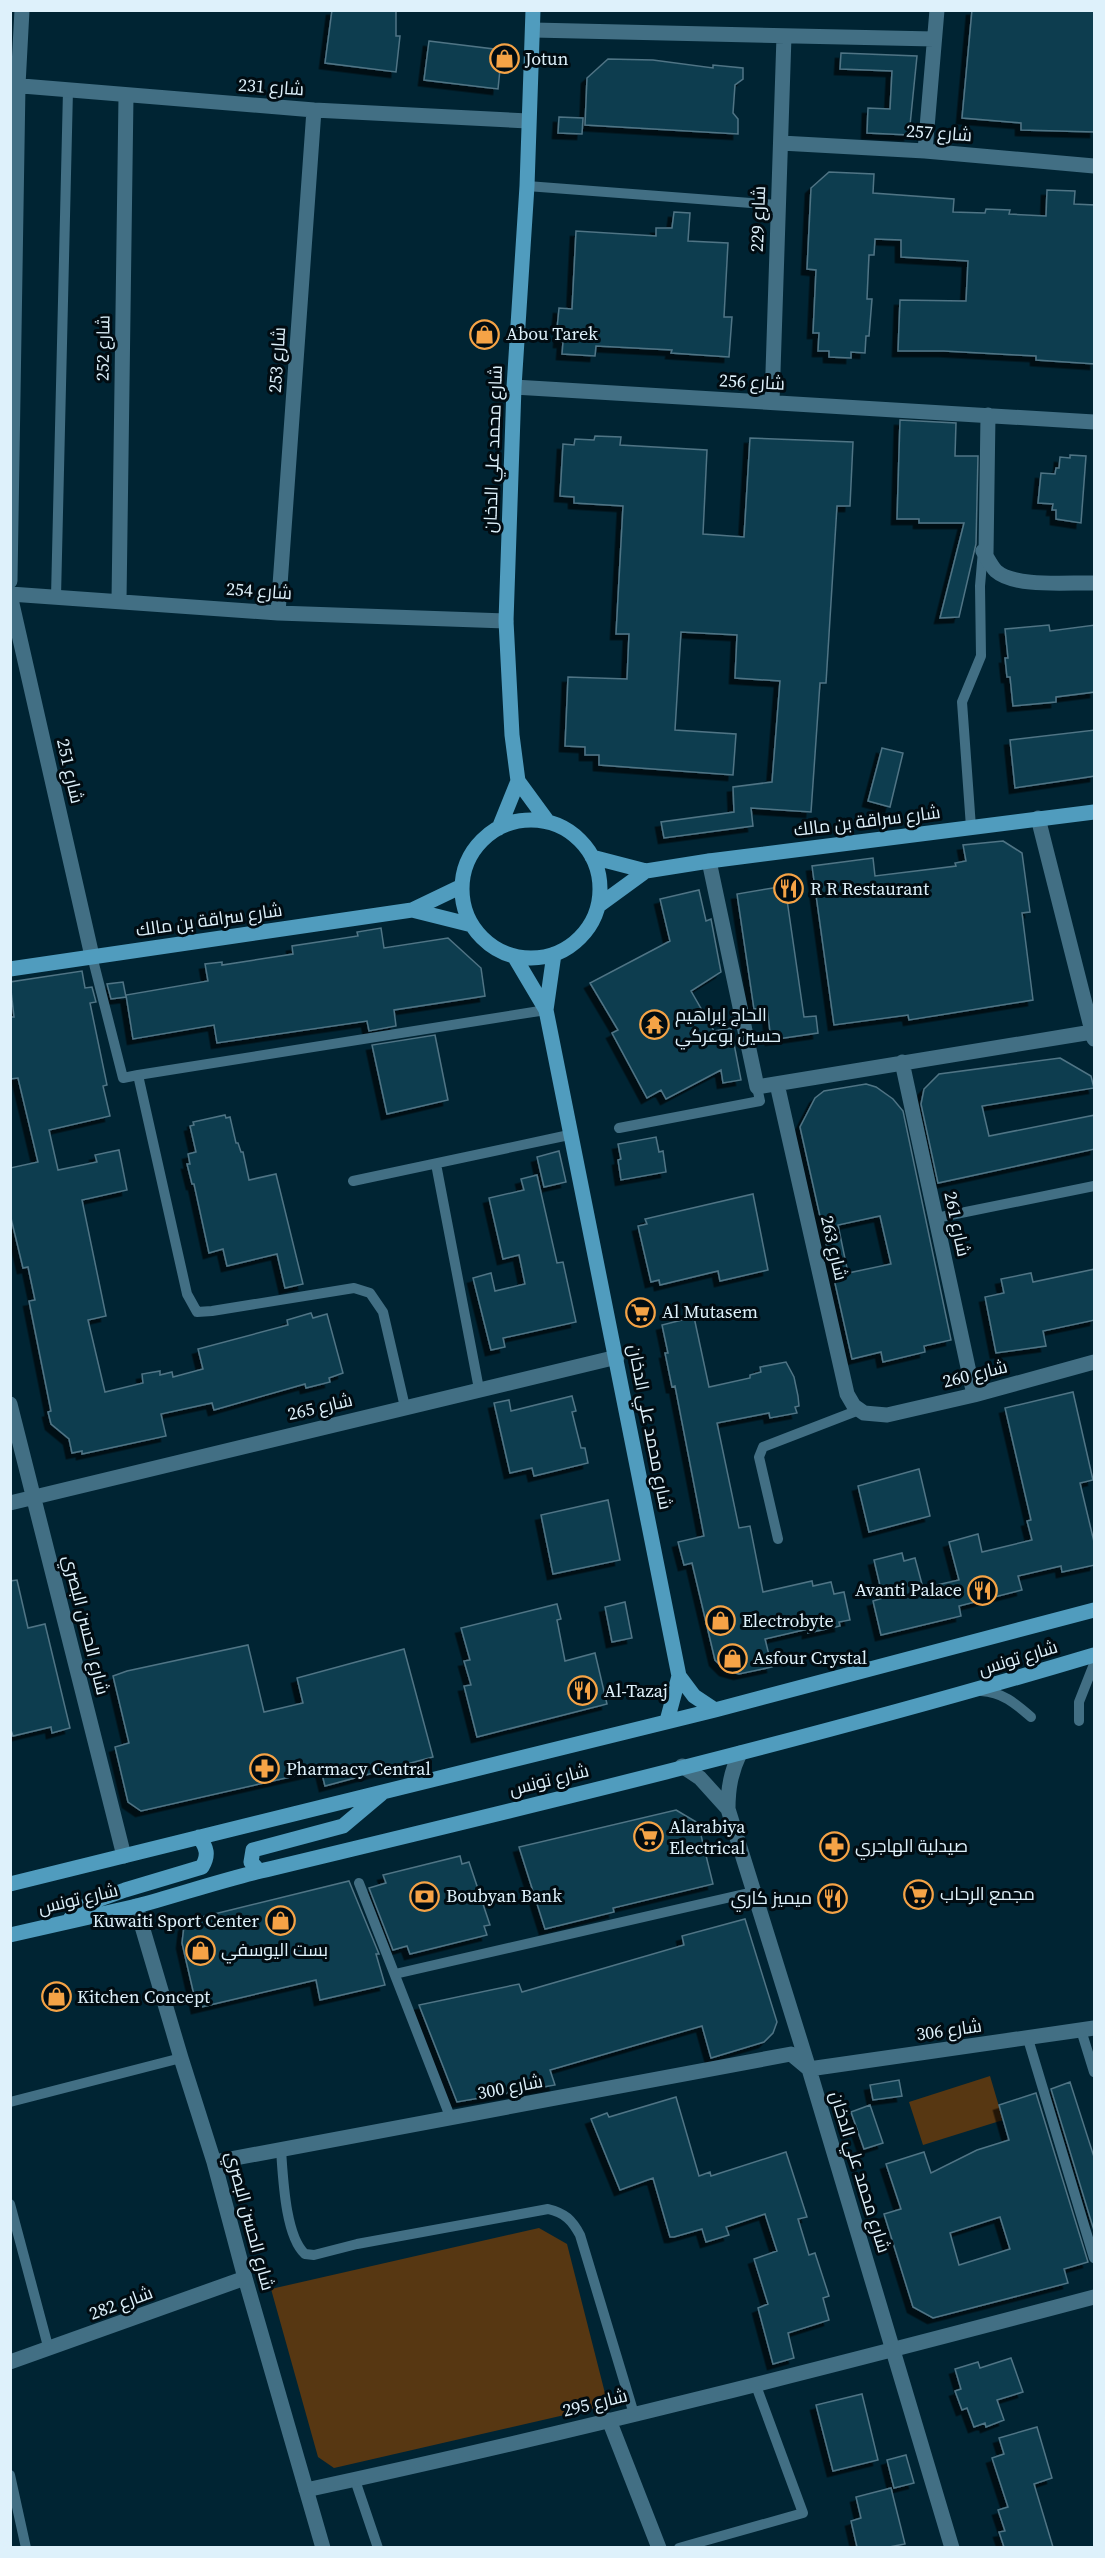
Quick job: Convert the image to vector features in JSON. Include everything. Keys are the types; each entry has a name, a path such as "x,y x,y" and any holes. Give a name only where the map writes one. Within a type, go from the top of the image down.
{"street":[{"path":"10,580 14,85 22,10"},
{"name":"شارع محمد علي الدخان","path":"533,10 526,186 514,387 506,621 512,735 518,781 548,822"},
{"path":"925,151 937,10"},
{"path":"533,30 934,39"},
{"name":"شارع 229","path":"772,402 784,36"},
{"name":"شارع 231","path":"14,85 314,110 528,121"},
{"name":"شارع 252","path":"119,602 126,96"},
{"name":"شارع 253","path":"278,613 314,110"},
{"name":"شارع 257","path":"781,143 925,151 1095,166"},
{"name":"شارع 256","path":"514,387 1095,422"},
{"path":"983,551 986,554 988,415"},
{"path":"983,551 996,571 1013,580 1095,583"},
{"name":"شارع 254","path":"10,594 278,613 506,621"},
{"name":"شارع 251","path":"10,594 92,956"},
{"name":"شارع محمد علي الدخان","path":"499,828 518,781"},
{"name":"شارع سراقة بن مالك","path":"592,857 646,871 1095,812"},
{"path":"709,861 757,1087 902,1062 1093,1036 1038,818"},
{"path":"521,821 548,822 572,833 582,842 592,857 599,878 598,906 586,930 566,948 554,954 527,958 514,956 490,945 472,925 465,906 462,886 464,873 476,848 499,828 521,821"},
{"name":"شارع سراقة بن مالك","path":"598,906 646,871"},
{"name":"شارع سراقة بن مالك","path":"10,969 412,910 462,886"},
{"name":"شارع سراقة بن مالك","path":"412,910 472,925"},
{"name":"شارع محمد علي الدخان","path":"554,954 546,1010 569,1135 617,1357 679,1676 668,1721"},
{"name":"شارع محمد علي الدخان","path":"514,956 546,1010"},
{"name":"شارع 261","path":"902,1062 975,1395"},
{"name":"شارع 263","path":"777,1084 847,1394 862,1412"},
{"name":"شارع 265","path":"10,1503 617,1357"},
{"name":"شارع 260","path":"862,1412 888,1415 975,1395 1095,1362"},
{"name":"شارع الحسن البصري","path":"10,1404 124,1856"},
{"name":"شارع تونس","path":"10,1884 715,1710 1095,1610"},
{"name":"شارع تونس","path":"10,1935 136,1906 259,1871 346,1852 740,1753 974,1691 1095,1655"},
{"name":"شارع محمد علي الدخان","path":"679,1676 694,1696 715,1710"},
{"name":"شارع محمد علي الدخان","path":"740,1753 732,1771 728,1790 728,1809 809,2069 952,2547"},
{"name":"شارع محمد علي الدخان","path":"682,1766 700,1778 728,1809"},
{"path":"259,1871 251,1862 253,1850 343,1826 384,1792"},
{"path":"65,1922 89,1903 202,1868 207,1859 207,1847 199,1837"},
{"name":"شارع الحسن البصري","path":"136,1906 214,2162 322,2547"},
{"name":"شارع 306","path":"809,2069 1088,2029"},
{"name":"شارع 300","path":"214,2162 791,2054 809,2069"},
{"name":"شارع 282","path":"10,2362 50,2350 245,2278"},
{"name":"شارع 295","path":"306,2490 634,2414 1095,2297"},
{"path":"609,2420 659,2547"}],"lane":[{"path":"56,597 69,90"},
{"path":"526,186 778,205"},
{"path":"971,827 962,702 981,656 980,586 983,551"},
{"path":"92,956 123,1078 546,1010"},
{"path":"138,1075 187,1294 197,1312 354,1288 370,1293 383,1312 405,1407"},
{"path":"619,1128 760,1101 757,1087"},
{"path":"353,1182 569,1135"},
{"path":"436,1164 479,1389"},
{"path":"936,1218 1095,1186"},
{"path":"778,1539 759,1457 763,1447 862,1412"},
{"path":"1079,1721 1079,1702 1095,1664"},
{"path":"974,1691 992,1692 1006,1697 1030,1717"},
{"path":"359,1883 451,2119"},
{"path":"395,1974 753,1892"},
{"path":"1088,2029 1095,2072"},
{"path":"1028,2039 1091,2238 1095,2258"},
{"path":"10,2102 181,2058"},
{"path":"281,2150 286,2203 297,2243 305,2254 548,2209 567,2216 573,2221 580,2235 634,2414"},
{"path":"10,2204 50,2350"},
{"path":"679,2547 803,2513 755,2383"},
{"path":"10,2475 26,2547"},
{"path":"355,2480 378,2547"}],"shaded area":[{"path":"990,2076 1003,2120 923,2145 909,2102"},
{"path":"539,2228 567,2244 608,2405 334,2468 318,2457 271,2289"}],"building":[{"path":"332,10 396,10 396,36 400,36 396,72 325,63"},
{"path":"972,10 1095,10 1095,132 1021,130 1021,123 962,118"},
{"path":"429,41 502,50 498,89 424,80"},
{"path":"841,53 917,56 909,135 867,133 868,108 890,109 892,71 840,69"},
{"path":"608,59 653,60 713,68 713,65 743,68 743,79 735,85 733,113 738,119 738,134 585,125 587,78"},
{"path":"559,117 583,118 582,134 558,133"},
{"path":"829,172 874,174 873,193 954,199 953,212 985,213 986,209 1010,210 1009,214 1046,216 1047,190 1075,191 1074,204 1095,205 1095,364 1036,360 1036,356 898,351 900,300 966,301 968,261 901,257 901,240 875,239 874,255 869,255 867,299 872,299 865,353 851,352 851,358 829,357 829,351 818,351 819,333 813,333 816,270 807,269 811,188"},
{"path":"674,212 690,213 688,241 728,243 724,317 732,317 729,357 671,353 672,350 596,346 595,356 562,354 563,342 559,342 560,329 557,329 559,308 572,309 576,231 656,236 656,228 672,228"},
{"path":"900,420 956,423 955,456 978,456 976,544 959,617 940,618 964,523 919,523 919,519 897,519"},
{"path":"595,436 621,437 620,445 707,450 703,534 744,537 750,438 853,442 850,506 837,506 826,683 820,683 811,812 751,808 753,826 664,838 661,822 734,812 733,787 772,782 780,681 735,678 737,635 681,632 675,730 736,734 733,775 599,765 599,755 585,755 585,747 565,746 568,677 627,679 629,634 616,634 623,506 574,503 574,497 560,496 563,444 574,445 575,439 594,440"},
{"path":"1070,455 1086,456 1081,523 1056,519 1056,510 1052,510 1053,504 1038,503 1041,473 1055,474 1056,468 1059,468 1060,457 1070,458"},
{"path":"1049,625 1050,631 1095,625 1095,692 1056,697 1056,702 1013,706 1010,677 1007,677 1005,658 1008,658 1005,629"},
{"path":"1095,730 1095,776 1015,788 1010,740"},
{"path":"882,748 903,753 890,807 868,801"},
{"path":"1003,841 1022,853 1030,912 1022,913 1033,1000 909,1020 908,1015 834,1025 812,866 873,858 875,876 956,866 955,863 966,861 963,845"},
{"path":"785,886 804,1017 816,1016 818,1033 771,1040 767,1007 754,1009 737,894"},
{"path":"699,890 706,921 711,919 721,972 691,991 714,1031 731,1028 741,1080 723,1083 721,1070 666,1099 661,1090 647,1098 612,1033 618,1030 590,983 670,941 660,899"},
{"path":"381,928 384,948 448,938 481,968 485,996 394,1010 396,1026 369,1031 367,1021 217,1043 214,1025 133,1039 126,995 208,981 205,964 222,962 222,965 293,954 292,946 358,936 357,932"},
{"path":"82,971 85,988 92,987 96,1002 90,1003 107,1085 103,1086 110,1116 49,1130 58,1170 97,1162 95,1155 119,1150 127,1190 82,1200 106,1316 88,1320 105,1392 143,1383 142,1374 160,1371 160,1375 172,1372 173,1377 203,1369 198,1349 288,1325 287,1320 311,1313 313,1318 327,1314 343,1373 329,1378 330,1382 306,1388 305,1384 214,1410 212,1403 161,1414 166,1436 82,1454 82,1451 72,1453 69,1439 51,1424 48,1412 51,1411 29,1301 35,1300 28,1267 23,1268 10,1214 10,1168 38,1162 18,1078 10,1079 10,1017 14,1017 10,982"},
{"path":"123,982 126,997 111,999 107,984"},
{"path":"435,1035 448,1100 387,1114 372,1045"},
{"path":"1060,1058 1091,1076 1094,1088 982,1106 989,1136 1095,1115 1095,1149 938,1183 921,1104 924,1089 939,1074"},
{"path":"866,1084 876,1087 893,1099 903,1111 951,1340 924,1346 925,1352 883,1362 881,1352 852,1359 800,1127 815,1098 824,1091","holes":["880,1216 891,1264 848,1273 838,1225"]},
{"path":"225,1115 226,1118 230,1117 236,1143 243,1152 249,1180 276,1174 303,1284 285,1288 277,1254 227,1266 223,1249 209,1253 194,1184 192,1184 187,1164 190,1164 188,1154 196,1152 190,1126 194,1125 193,1122"},
{"path":"656,1137 659,1152 663,1151 666,1172 621,1180 618,1144"},
{"path":"559,1151 566,1182 544,1187 537,1157"},
{"path":"537,1175 557,1263 563,1262 576,1322 503,1338 505,1347 491,1350 473,1278 491,1273 495,1291 525,1284 519,1255 503,1259 489,1198 524,1190 521,1179"},
{"path":"753,1194 768,1270 720,1281 718,1271 660,1285 659,1280 651,1282 638,1226 647,1224 645,1219"},
{"path":"1095,1269 1095,1320 1043,1331 1046,1346 996,1353 985,1297 1004,1293 1001,1279 1031,1273 1033,1282"},
{"path":"694,1317 709,1387 750,1378 750,1375 761,1372 760,1367 786,1362 794,1377 799,1406 795,1407 797,1413 770,1418 769,1413 717,1423 739,1528 750,1526 763,1592 812,1581 813,1586 831,1582 834,1594 844,1592 850,1620 839,1622 840,1626 808,1633 808,1629 765,1639 772,1667 739,1674 725,1670 715,1660 692,1563 684,1565 678,1542 704,1536 675,1386 672,1387 665,1353 668,1353 662,1325"},
{"path":"1073,1392 1093,1480 1080,1483 1095,1546 1095,1565 1062,1572 1061,1566 1018,1576 1022,1590 959,1606 961,1616 881,1635 873,1601 883,1598 874,1560 902,1553 904,1561 915,1558 923,1588 959,1580 949,1542 978,1534 982,1552 1032,1540 1027,1521 1031,1520 1005,1408"},
{"path":"572,1396 576,1411 572,1412 581,1448 585,1448 588,1463 534,1476 532,1468 510,1473 494,1403 509,1400 511,1411"},
{"path":"919,1469 930,1516 869,1532 858,1486"},
{"path":"608,1500 620,1560 553,1574 541,1515"},
{"path":"17,1580 28,1628 45,1624 70,1728 52,1733 51,1727 13,1736 10,1727 10,1581"},
{"path":"625,1602 632,1638 612,1642 605,1607"},
{"path":"557,1604 561,1619 557,1620 565,1661 595,1653 607,1704 477,1737 464,1686 471,1685 464,1661 470,1660 461,1628"},
{"path":"248,1645 264,1712 303,1703 297,1678 404,1649 433,1757 325,1786 321,1770 141,1811 128,1802 115,1747 129,1743 113,1676"},
{"path":"676,1810 698,1823 713,1884 613,1908 614,1912 545,1929 519,1847"},
{"path":"460,1856 462,1864 469,1862 490,1925 484,1926 487,1935 410,1954 407,1946 393,1950 369,1888 386,1883 383,1875"},
{"path":"349,1881 379,1954 376,1954 385,1985 320,2000 316,1980 197,2008 182,1943 184,1926 190,1920"},
{"path":"745,1919 777,2022 773,2033 764,2042 711,2058 702,2026 550,2070 555,2085 457,2102 419,2005 519,1984 522,1992 684,1945 682,1936"},
{"path":"899,2080 902,2096 873,2100 870,2085"},
{"path":"1070,2082 1095,2160 1095,2234 1051,2089"},
{"path":"1036,2093 1088,2262 1064,2269 1068,2283 933,2318 913,2307 884,2214 901,2209 886,2164 924,2152 931,2173 977,2150 1009,2140 999,2105","holes":["1000,2217 1010,2249 959,2265 950,2233"]},
{"path":"676,2097 699,2176 710,2172 711,2176 786,2152 807,2217 798,2219 809,2255 815,2253 829,2296 823,2298 829,2320 788,2333 794,2358 773,2364 758,2308 768,2304 754,2259 777,2251 765,2214 726,2227 729,2235 706,2242 702,2229 670,2237 653,2178 620,2190 591,2119 607,2113 609,2117"},
{"path":"870,2105 883,2143 864,2149 851,2112"},
{"path":"1011,2358 1023,2392 997,2400 1004,2420 986,2427 985,2423 974,2427 967,2408 962,2410 955,2391 961,2389 955,2369 978,2362 980,2368"},
{"path":"862,2394 878,2460 833,2471 816,2405"},
{"path":"1037,2427 1052,2478 1034,2484 1053,2547 1004,2547 999,2532 1005,2531 998,2510 1008,2507 992,2458 1004,2454 999,2438"},
{"path":"906,2455 914,2483 894,2488 887,2460"},
{"path":"891,2488 905,2544 889,2547 857,2547 851,2521 861,2518 856,2497"}],"place":[{"name":"Jotun","path":"504,59"},
{"name":"Abou Tarek","path":"485,334"},
{"name":"R R Restaurant","path":"789,889"},
{"name":"الحاج إبراهيم حسين بوعركي","path":"654,1025"},
{"name":"Al Mutasem","path":"641,1312"},
{"name":"Avanti Palace","path":"983,1590"},
{"name":"Electrobyte","path":"721,1621"},
{"name":"Asfour Crystal","path":"732,1658"},
{"name":"Al-Tazaj","path":"583,1691"},
{"name":"Pharmacy Central","path":"265,1769"},
{"name":"Alarabiya Electrical","path":"648,1837"},
{"name":"صيدلية الهاجري","path":"834,1846"},
{"name":"مجمع الرحاب","path":"919,1894"},
{"name":"Boubyan Bank","path":"425,1896"},
{"name":"ميميز كاري","path":"833,1898"},
{"name":"Kuwaiti Sport Center","path":"280,1921"},
{"name":"بست اليوسفي","path":"200,1950"},
{"name":"Kitchen Concept","path":"56,1997"}]}
